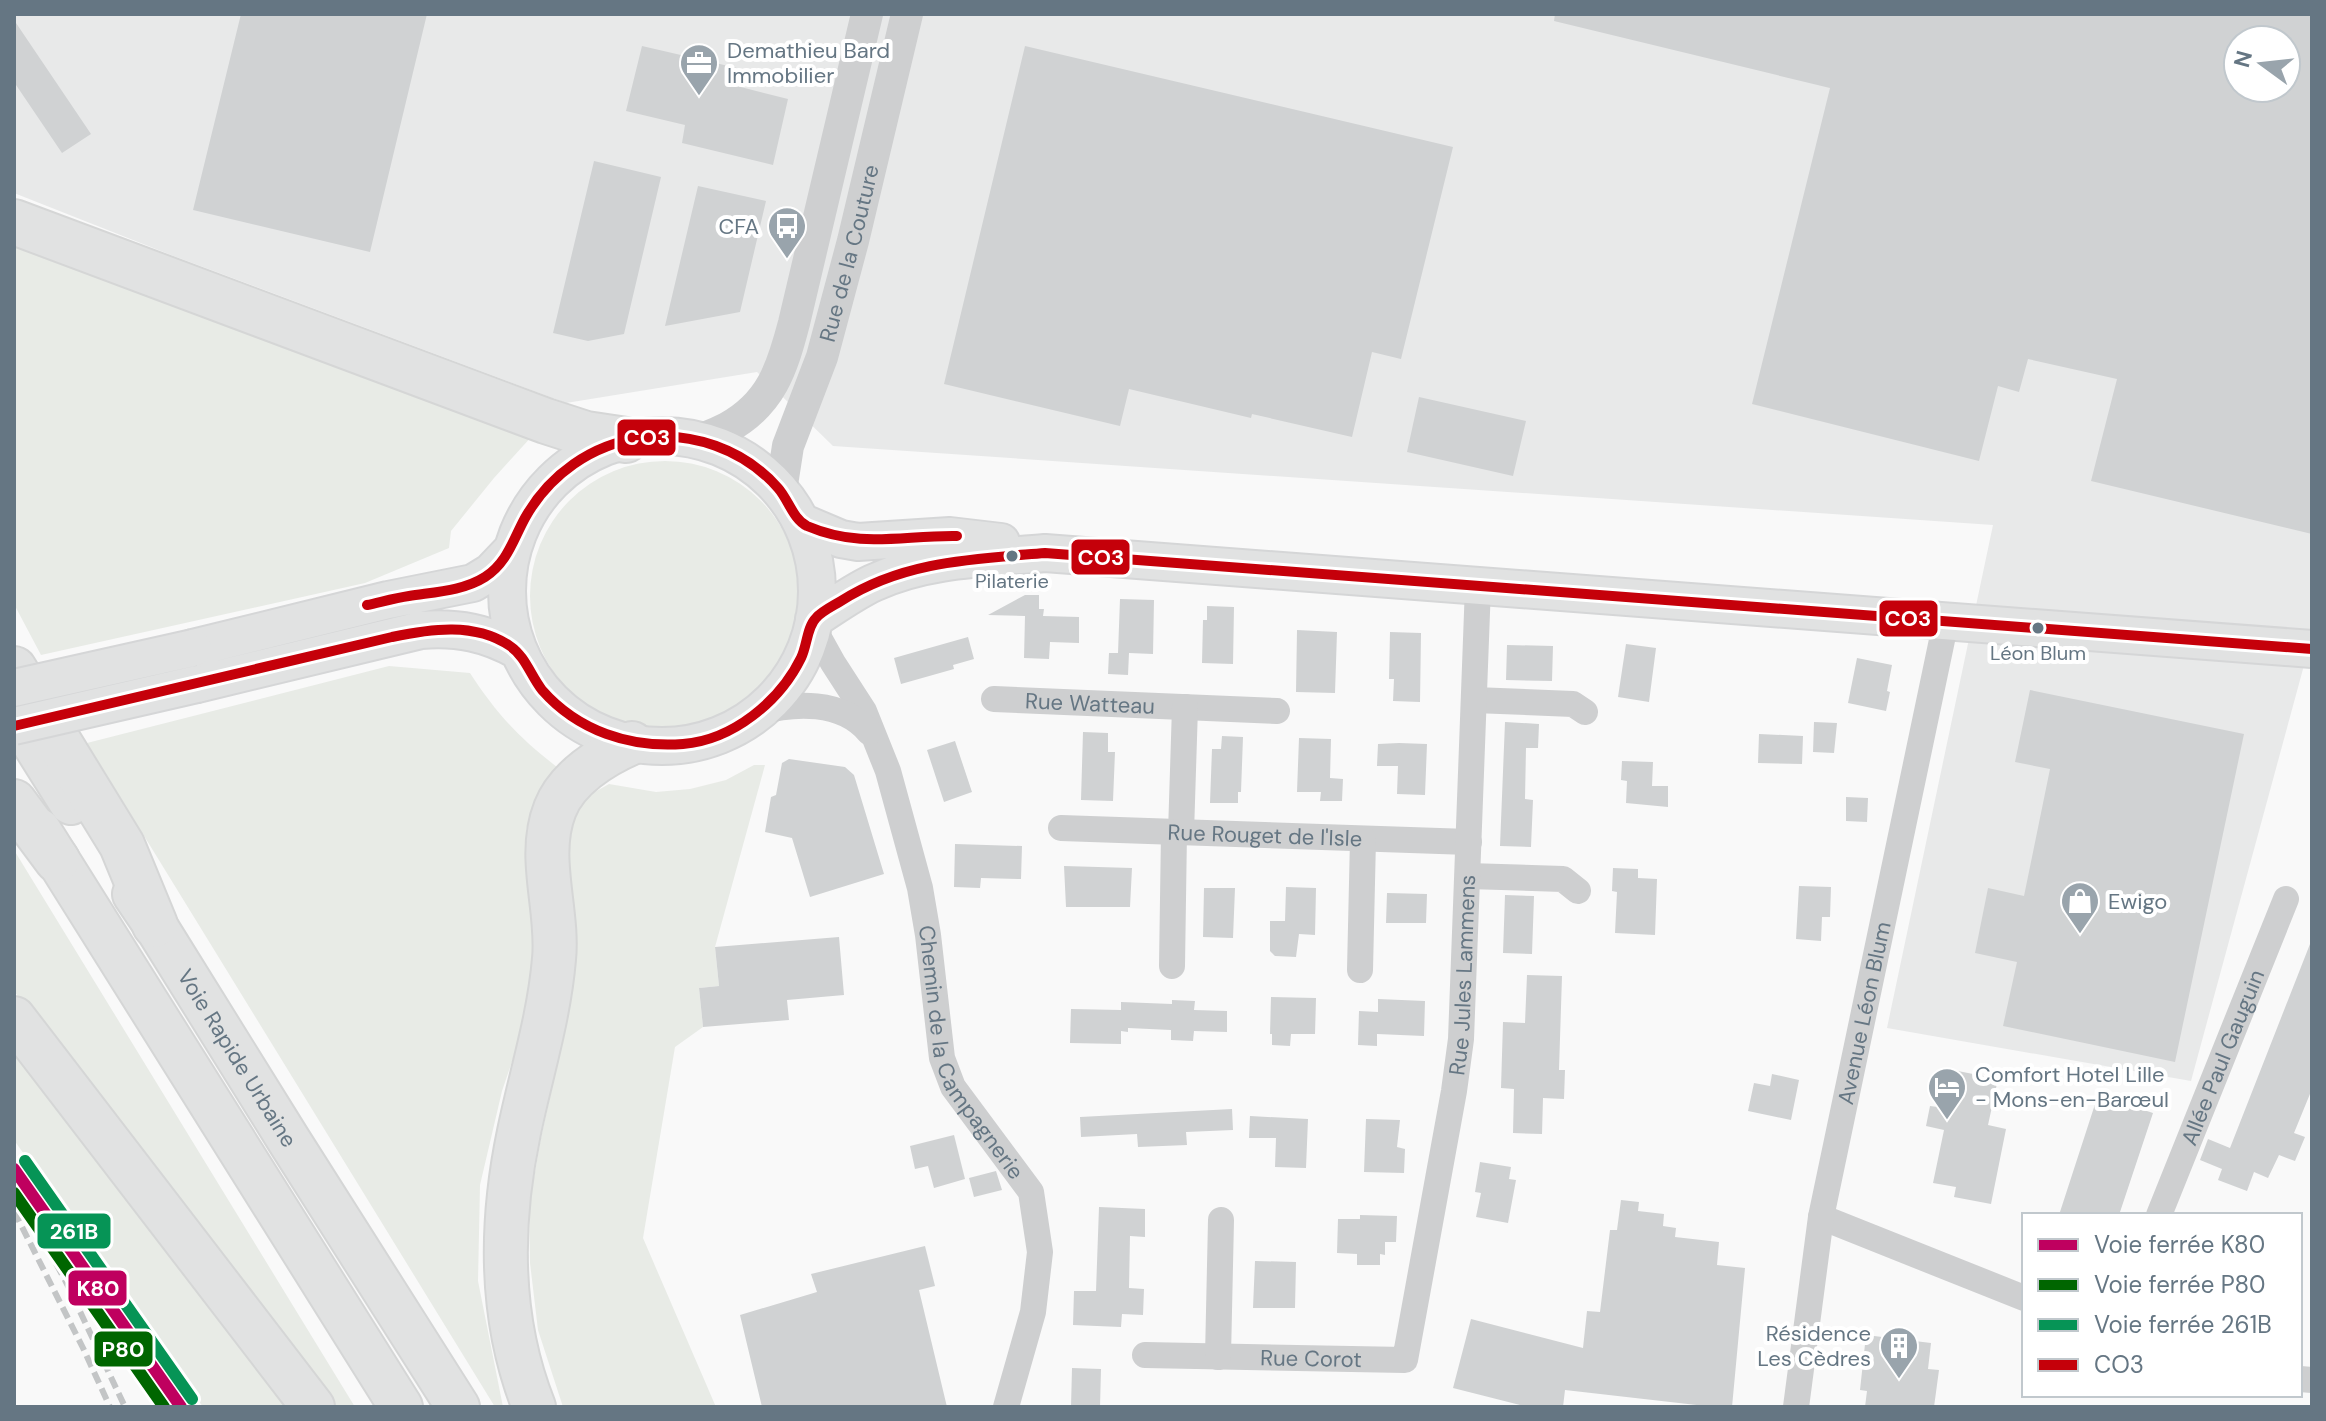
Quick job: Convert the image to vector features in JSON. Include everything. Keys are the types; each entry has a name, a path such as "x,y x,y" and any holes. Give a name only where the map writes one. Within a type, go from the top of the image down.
{"highway":[{"path":"14,222 546,421 586,434 626,440"},
{"path":"14,669 122,845 155,925"},
{"name":"Voie Rapide Urbaine","path":"14,712 89,831 155,925 458,1407"},
{"path":"534,1407 517,1352 504,1250 507,1198 552,981 554,929 549,831 565,790 591,767 632,743"},
{"path":"14,788 401,1407"},
{"path":"14,802 57,860"},
{"path":"14,1018 313,1407"}],"main road":[{"path":"661,436 697,439 721,447 763,473 781,491 801,522 811,549 816,577 813,623 803,655 788,681 757,713 732,729 705,740 661,746 632,743 589,728 564,711 533,677 519,651 511,626 507,601 508,575 512,550 521,526 533,504 559,475 590,453 626,440 661,436"},
{"path":"801,522 849,541 950,536 985,539 1045,553 2312,649"},
{"path":"14,688 473,583 491,572 512,550"},
{"path":"813,623 874,583 907,571 945,562 1045,553"},
{"path":"14,726 421,630 469,631 493,638 519,651"}],"street":[{"name":"Rue de la Couture","path":"781,491 788,446 826,343 853,241 907,14"},
{"name":"Rue de la Couture","path":"697,439 723,430 754,409 781,370 861,15"},
{"name":"Rue Jules Lammens","path":"1405,1360 1459,1060 1478,586"},
{"name":"Avenue Léon Blum","path":"1796,1407 1821,1217 1946,621"},
{"name":"Chemin de la Campagnerie","path":"813,623 828,657 864,711 888,771 920,888 942,1058 953,1087 1031,1192 1040,1252 1037,1282 1033,1312 1006,1407"},
{"name":"Rue Watteau","path":"994,699 1277,711"},
{"path":"1474,700 1573,704 1585,712"},
{"name":"Chemin de la Campagnerie","path":"757,713 789,707 832,708 859,721 877,741"},
{"name":"Rue Watteau","path":"1172,966 1185,707"},
{"name":"Rue Rouget de l'Isle","path":"1061,828 1469,842"},
{"path":"1360,970 1363,839"},
{"path":"1468,876 1563,879 1578,891"},
{"name":"Allée Paul Gauguin","path":"2160,1213 2286,899"},
{"path":"1821,1217 2022,1297"},
{"path":"1218,1357 1221,1220"},
{"name":"Rue Corot","path":"1145,1355 1405,1360"}],"shaded area":[{"path":"14,14 2312,14 2312,636 2191,1081 1887,1028 1993,525 833,446 757,372 566,403 14,193"},
{"path":"14,239 533,435 451,531 449,548 365,583 41,655 14,604"},
{"path":"652,461 678,461 717,471 740,483 761,500 778,521 790,544 798,570 798,622 790,648 778,671 761,692 740,709 704,726 678,731 652,731 626,726 601,715 579,701 560,682 535,635 530,609 530,583 535,557 546,532 560,510 579,491 626,466"},
{"path":"389,666 470,673 509,724 557,767 536,799 526,830 540,944 529,1012 502,1091 480,1185 478,1281 503,1407 495,1407 87,743"},
{"path":"754,765 765,765 715,947 719,986 699,988 703,1027 675,1047 643,1238 716,1407 563,1407 538,1330 530,1263 529,1206 563,1038 571,975 561,858 577,802 609,784 656,792 690,789 726,780"},
{"path":"14,850 355,1407 330,1407 14,991"},
{"path":"14,1053 290,1407 203,1407 14,1140"}],"building":[{"path":"241,14 427,14 370,252 193,210"},
{"path":"1555,14 2312,14 2312,534 2091,481 2117,379 2028,359 2019,392 1998,386 1979,461 1752,404 1830,88 1554,21"},
{"path":"14,20 91,134 62,153 14,82"},
{"path":"642,46 737,68 733,85 788,99 773,165 682,143 685,125 626,111"},
{"path":"1025,46 1453,147 1401,359 1372,352 1352,437 1252,414 1251,418 1129,389 1120,426 944,384"},
{"path":"594,161 661,177 624,334 588,341 553,333"},
{"path":"698,186 766,201 740,312 665,326"},
{"path":"1419,397 1526,421 1513,476 1407,452"},
{"path":"1025,595 1039,595 1039,609 1044,609 1043,616 1079,617 1079,643 1050,642 1049,659 1024,658 1025,616 988,615"},
{"path":"1120,599 1154,600 1153,654 1129,653 1128,675 1108,674 1109,653 1118,653"},
{"path":"1207,606 1234,607 1233,664 1202,663 1203,620 1207,620"},
{"path":"1297,630 1337,632 1335,693 1296,692"},
{"path":"1390,632 1421,633 1420,702 1393,701 1394,679 1389,679"},
{"path":"968,637 974,659 953,665 954,669 901,684 894,658"},
{"path":"1626,644 1656,648 1649,702 1618,697"},
{"path":"1507,645 1553,646 1552,681 1506,680"},
{"path":"1857,658 1892,665 1886,711 1848,703"},
{"path":"2030,690 2244,734 2175,1062 2003,1026 2017,962 1975,953 1988,888 2024,896 2050,769 2015,762"},
{"path":"1505,722 1539,724 1538,748 1526,748 1525,799 1533,800 1531,847 1500,846"},
{"path":"1814,722 1837,723 1834,753 1813,752"},
{"path":"1083,732 1108,733 1108,752 1115,752 1113,801 1081,800"},
{"path":"1759,734 1803,736 1802,764 1758,763"},
{"path":"1222,736 1243,737 1238,803 1210,803 1212,749 1221,749"},
{"path":"1299,738 1331,739 1330,778 1343,779 1342,801 1320,801 1321,792 1297,792"},
{"path":"955,741 972,792 944,802 927,750"},
{"path":"1378,744 1427,744 1425,795 1397,794 1398,766 1377,766"},
{"path":"789,759 845,767 854,775 884,874 810,897 792,838 765,832 771,797 776,795 782,763"},
{"path":"1622,761 1653,762 1652,786 1668,786 1668,807 1626,803 1627,781 1621,780"},
{"path":"1846,797 1868,798 1867,822 1846,821"},
{"path":"955,844 1022,846 1021,879 981,878 980,888 954,887"},
{"path":"1064,866 1132,868 1130,907 1066,907"},
{"path":"1613,868 1638,869 1638,878 1657,879 1655,935 1615,933 1617,892 1612,891"},
{"path":"1799,886 1831,887 1830,917 1822,917 1821,941 1796,939"},
{"path":"1286,887 1316,888 1315,935 1299,934 1296,957 1275,956 1270,951 1270,921 1285,921"},
{"path":"1204,888 1235,888 1233,938 1203,937"},
{"path":"1387,893 1427,894 1426,923 1386,923"},
{"path":"1505,895 1534,896 1532,954 1503,953"},
{"path":"839,937 844,995 787,1000 789,1020 703,1027 699,988 719,986 715,947"},
{"path":"2310,944 2312,1089 2294,1133 2305,1137 2295,1161 2279,1155 2268,1178 2254,1172 2247,1191 2218,1180 2222,1169 2200,1160 2208,1139 2230,1148"},
{"path":"1527,975 1562,976 1559,1070 1565,1070 1564,1099 1543,1098 1542,1134 1513,1133 1514,1089 1501,1088 1503,1022 1525,1023"},
{"path":"1271,997 1316,998 1315,1034 1291,1034 1290,1046 1272,1045"},
{"path":"1378,999 1425,1001 1424,1036 1377,1034 1377,1046 1358,1045 1359,1011 1378,1012"},
{"path":"1172,1000 1195,1001 1194,1010 1227,1011 1227,1032 1194,1031 1193,1041 1171,1040 1171,1030 1128,1028 1128,1032 1121,1031 1121,1044 1070,1043 1071,1009 1121,1010 1121,1002 1172,1004"},
{"path":"1953,1070 1998,1079 1988,1125 2006,1129 1991,1204 1954,1197 1956,1187 1933,1183 1944,1130 1926,1126 1930,1106 1945,1108"},
{"path":"1772,1074 1799,1080 1791,1120 1748,1111 1754,1083 1770,1086"},
{"path":"2098,1095 2153,1113 2120,1213 2060,1213"},
{"path":"1232,1109 1233,1130 1186,1132 1187,1145 1138,1147 1137,1134 1081,1137 1080,1117"},
{"path":"1250,1116 1308,1119 1306,1168 1275,1167 1276,1138 1249,1138"},
{"path":"1366,1119 1400,1120 1397,1147 1405,1149 1404,1173 1364,1172"},
{"path":"954,1135 965,1179 934,1188 928,1166 915,1169 910,1146"},
{"path":"1480,1162 1511,1167 1509,1179 1516,1180 1508,1223 1476,1217 1481,1193 1475,1192"},
{"path":"996,1171 1002,1190 974,1197 969,1178"},
{"path":"1621,1200 1639,1202 1638,1211 1664,1214 1663,1226 1676,1228 1675,1237 1719,1242 1717,1265 1745,1268 1732,1407 1565,1390 1563,1407 1528,1407 1453,1388 1471,1319 1583,1348 1587,1311 1600,1312 1610,1230 1617,1230"},
{"path":"1099,1207 1145,1209 1145,1237 1130,1236 1129,1288 1144,1289 1143,1315 1122,1314 1121,1327 1073,1325 1074,1291 1096,1291"},
{"path":"1360,1215 1397,1216 1396,1242 1385,1242 1385,1255 1380,1254 1380,1265 1357,1265 1357,1254 1337,1253 1338,1219 1360,1219"},
{"path":"925,1246 935,1286 919,1290 947,1407 762,1407 740,1315 817,1292 811,1274"},
{"path":"1255,1261 1296,1262 1295,1308 1253,1308"},
{"name":"Résidence Les Cèdres","path":"1866,1335 1931,1343 1928,1369 1939,1370 1934,1407 1865,1407 1867,1391 1860,1390"},
{"path":"1072,1368 1101,1369 1100,1407 1071,1407"}],"railway":[{"path":"14,1184 68,1286 125,1407"},
{"path":"14,1211 110,1407"}],"rail line":[{"name":"261B","path":"25,1161 192,1399"},
{"name":"K80","path":"14,1169 181,1407"},
{"name":"P80","path":"14,1193 164,1407"}],"transit line":[{"name":"CO3","path":"367,605 458,588 485,577 504,558 535,502 559,475 606,447 641,438 679,437 733,453 764,474 778,488 802,523 827,533 864,539 957,536"},
{"name":"CO3","path":"14,726 392,637 467,630 496,638 510,646 524,661 542,690 588,726 606,734 644,743 663,745 702,741 737,726 768,703 792,674 816,618 865,588 889,577 939,564 1045,553 2312,649"}],"place":[{"name":"Demathieu Bard Immobilier","path":"699,97"},
{"name":"CFA","path":"787,260"},
{"name":"Pilaterie","path":"1012,556"},
{"name":"Léon Blum","path":"2038,628"},
{"name":"Ewigo","path":"2080,935"},
{"name":"Comfort Hotel Lille - Mons-en-Barœul","path":"1947,1121"},
{"name":"Résidence Les Cèdres","path":"1899,1380"}]}
